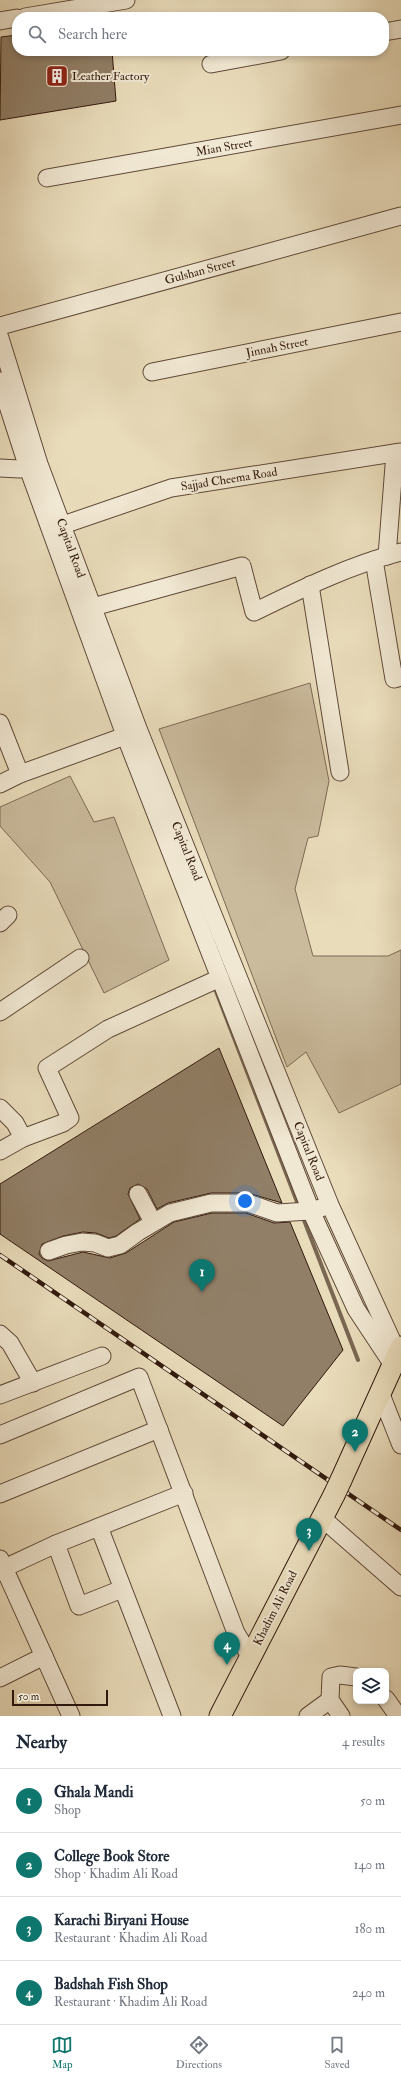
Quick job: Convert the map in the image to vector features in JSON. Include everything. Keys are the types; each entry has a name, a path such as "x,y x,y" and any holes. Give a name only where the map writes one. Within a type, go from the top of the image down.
{"main road":[{"name":"Khadim Ali Road","path":"220,1716 322,1518 397,1355"}],"street":[{"path":"55,12 126,0"},
{"path":"0,21 12,19"},
{"path":"389,31 401,29"},
{"path":"211,64 254,56"},
{"name":"Mian Street","path":"48,178 401,115"},
{"name":"Gulshan Street","path":"0,326 401,216"},
{"name":"Jinnah Street","path":"152,372 401,322"},
{"name":"Capital Road","path":"0,338 28,467 53,526 92,607 132,733 330,1205 397,1355"},
{"path":"0,381 28,467 0,468"},
{"path":"398,452 387,556 394,678 401,677"},
{"name":"Sajjad Cheema Road","path":"53,526 171,488 398,452"},
{"path":"53,526 132,733 220,978 310,1211 356,1309 397,1355"},
{"path":"92,607 242,566 254,612 310,585 387,556"},
{"path":"310,585 340,772"},
{"path":"0,723 20,774"},
{"path":"0,784 20,774 132,733"},
{"path":"0,1012 80,958"},
{"path":"0,1152 23,1138 63,1123 70,1118 47,1068 108,1029 220,978"},
{"path":"0,1108 15,1123 23,1138"},
{"path":"138,1194 153,1222"},
{"path":"50,1251 66,1245 82,1242 95,1243 108,1248 120,1246 153,1222 170,1213 211,1203 248,1203 277,1213 310,1211 330,1205"},
{"path":"0,1334 10,1343 33,1382"},
{"path":"0,1395 102,1356"},
{"path":"0,1435 139,1377 236,1633 250,1656"},
{"path":"380,1392 401,1445"},
{"path":"0,1494 159,1429"},
{"path":"71,1716 1,1566 184,1493"},
{"path":"322,1518 401,1587"},
{"path":"99,1527 172,1716"},
{"path":"56,1544 79,1606 122,1589"},
{"path":"0,1678 44,1656"},
{"path":"341,1716 330,1700 331,1678 340,1675 353,1677"},
{"path":"308,1716 330,1700"},
{"path":"389,1703 398,1716"}],"shaded area":[{"path":"310,683 329,781 318,836 308,838 295,889 313,956 388,956 401,950 401,1084 339,1113 306,1052 287,1067 159,729"},
{"path":"70,776 94,822 114,817 169,960 104,993 50,882 0,826 0,807"}],"building":[{"name":"Leather Factory","path":"12,36 12,56 112,56 116,101 0,120 1,37"},
{"path":"219,1048 282,1203 248,1193 211,1193 168,1203 157,1209 147,1189 138,1184 130,1188 128,1194 140,1219 116,1236 109,1238 96,1233 83,1232 63,1236 42,1244 39,1254 42,1258 48,1261 83,1252 110,1258 126,1253 174,1222 212,1213 246,1213 274,1223 290,1222 343,1350 283,1426 0,1234 0,1184"}],"waterway":[{"path":"214,986 299,1207"},
{"path":"302,1215 358,1360"}],"railway":[{"path":"0,1255 401,1530"}],"place":[{"name":"Leather Factory","path":"57,76"},
{"name":"Ghala Mandi","path":"202,1292"},
{"name":"College Book Store","path":"355,1452"},
{"name":"Karachi Biryani House","path":"309,1551"},
{"name":"Badshah Fish Shop","path":"227,1665"}]}
